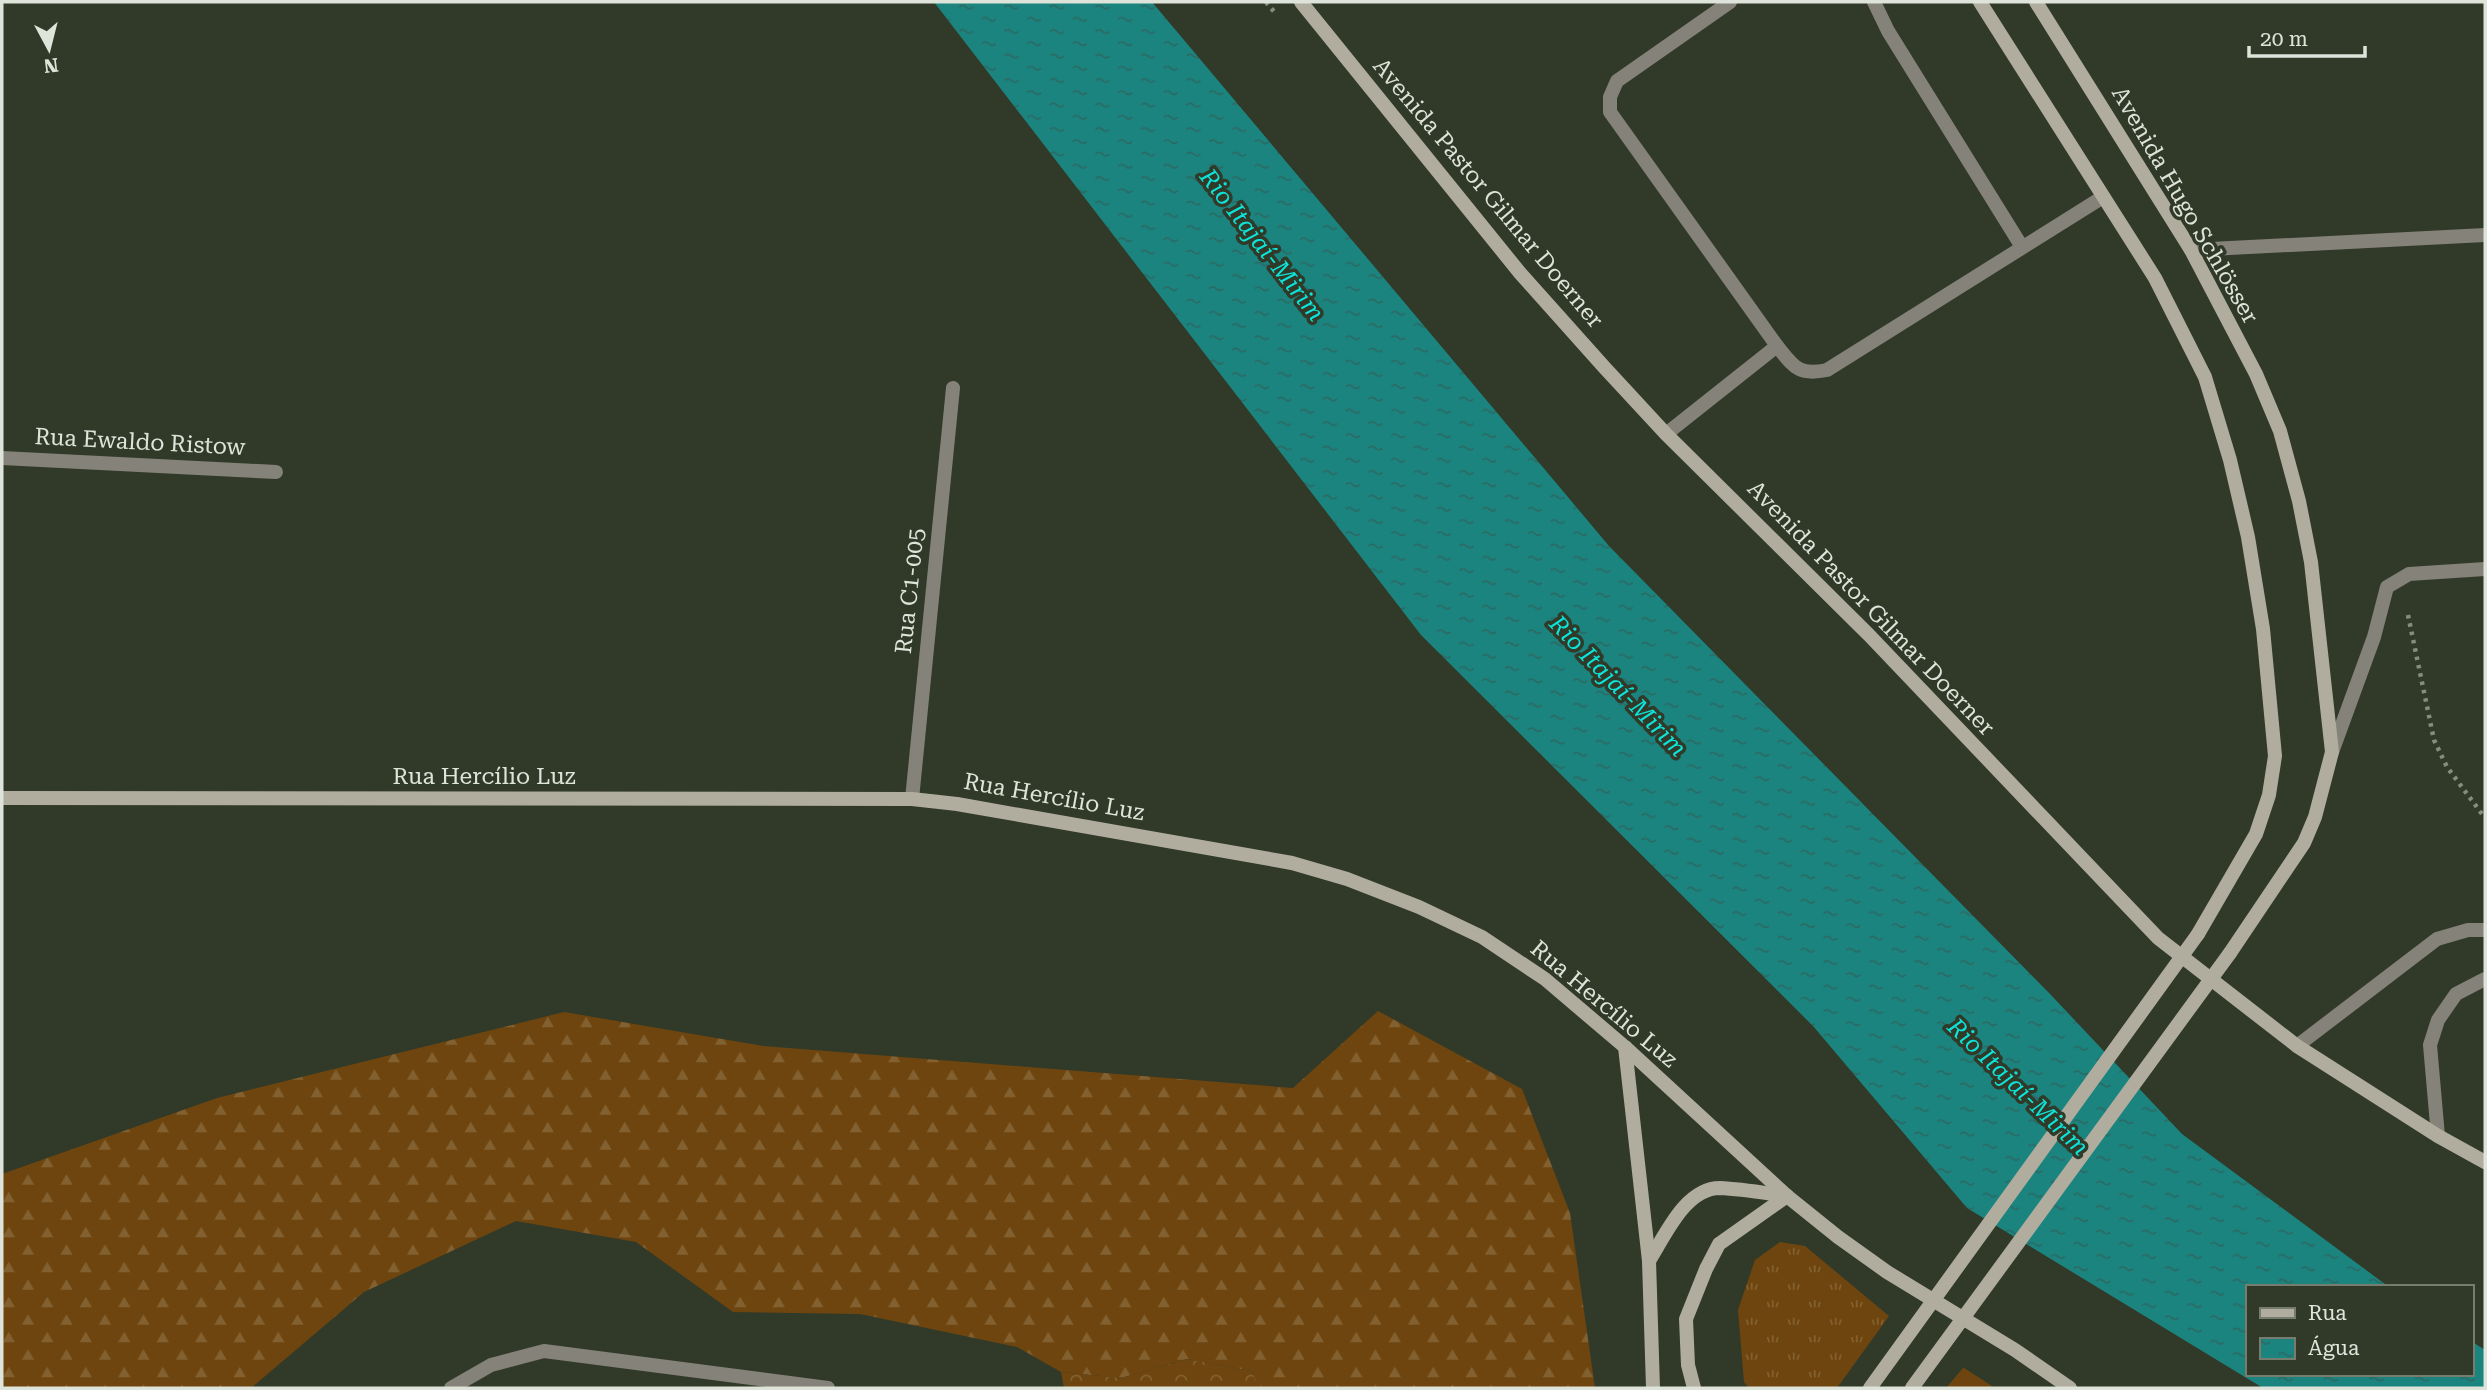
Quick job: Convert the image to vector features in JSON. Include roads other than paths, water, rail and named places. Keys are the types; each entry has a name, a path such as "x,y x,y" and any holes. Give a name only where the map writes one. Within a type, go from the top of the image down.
{"main road":[{"name":"Avenida Pastor Gilmar Doerner","path":"1301,2 1520,272 1666,434 1869,635 2158,938 2297,1046 2438,1136 2485,1162"},
{"path":"1870,1388 2198,934 2256,834 2269,795 2275,755 2263,629 2248,537 2231,460 2205,377 2155,278 1980,2"},
{"name":"Avenida Hugo Schlösser","path":"1912,1388 2230,953 2304,843 2315,817 2333,752 2311,562 2299,501 2280,431 2256,374 2191,250 2036,2"},
{"name":"Rua Hercílio Luz","path":"2,798 912,799 957,804 1229,850 1347,878 1419,907 1482,937 1545,979 1625,1047 1787,1196 1838,1237 1887,1272 2015,1350 2070,1388"},
{"path":"1625,1047 1649,1261 1653,1388"},
{"path":"1649,1261 1682,1210 1698,1196 1717,1188 1787,1196"},
{"path":"1695,1388 1688,1365 1686,1318 1706,1269 1719,1244 1787,1196"}],"street":[{"path":"1730,2 1617,81 1609,97 1610,112 1777,346 1796,368 1810,374 1827,370 2104,197"},
{"path":"1874,2 1888,31 2022,247"},
{"path":"2191,250 2485,235"},
{"path":"1666,434 1777,346"},
{"name":"Rua C1-005","path":"912,799 953,388"},
{"name":"Rua Ewaldo Ristow","path":"2,458 276,472"},
{"path":"2333,752 2374,637 2387,587 2409,573 2485,569"},
{"path":"2297,1046 2437,939 2468,930 2485,930"},
{"path":"2438,1136 2430,1045 2438,1020 2456,994 2485,979"},
{"path":"451,1388 491,1365 544,1351 828,1388"}],"water":[{"name":"Rio Itajaí-Mirim","path":"934,2 1152,2 1609,546 2051,995 2182,1134 2386,1285 2246,1285 2246,1376 2473,1376 2473,1342 2485,1350 2485,1388 2263,1388 1967,1208 1813,1026 1421,635"}]}
